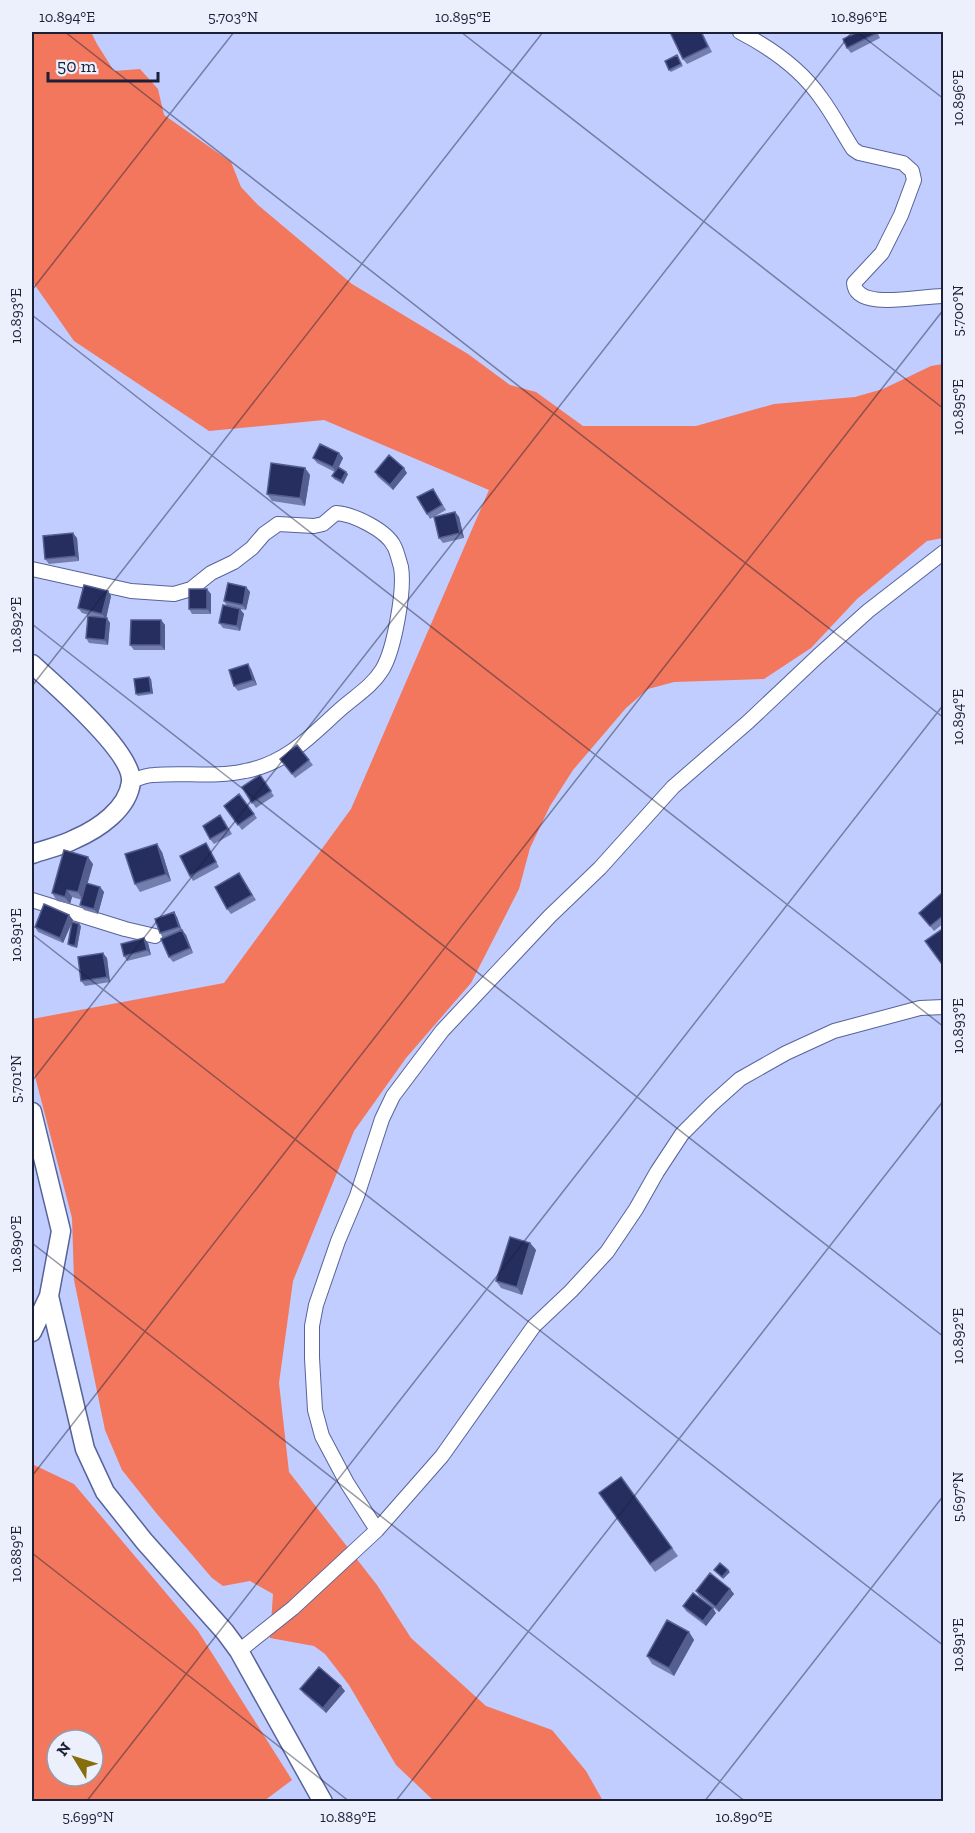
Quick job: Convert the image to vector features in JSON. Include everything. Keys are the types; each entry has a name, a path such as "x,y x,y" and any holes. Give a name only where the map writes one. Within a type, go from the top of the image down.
{"street":[{"path":"740,32 761,43 792,65 821,97 853,149 859,153 903,163 912,171 914,180 901,215 882,253 854,283 855,289 862,297 874,300 944,296"},
{"path":"32,569 131,591 174,594 190,589 211,573 234,562 278,524 314,526 323,524 336,513 347,514 382,532 394,545 401,568 402,590 396,627 384,668 370,686 296,749 269,765 225,775 152,775 132,780"},
{"path":"377,1530 347,1483 322,1436 315,1410 312,1326 316,1305 327,1273 357,1196 382,1119 393,1096 442,1031 550,916 600,868 673,787 748,722 868,611 944,552"},
{"path":"32,664 80,707 125,760 132,780 123,803 104,822 75,840 32,854"},
{"path":"32,900 155,936"},
{"path":"239,1651 293,1608 377,1530 442,1456 534,1326 572,1291 607,1252 682,1134 712,1104 740,1079 786,1053 834,1031 920,1008 944,1007"},
{"path":"32,1112 61,1231 50,1296 32,1332"},
{"path":"50,1296 85,1449 105,1492 239,1651 323,1802"}],"shaded area":[{"path":"32,32 91,32 114,71 140,69 158,89 164,115 231,162 241,187 258,205 352,284 468,354 510,385 536,392 583,426 696,426 774,404 855,397 883,389 931,366 943,364 943,538 927,541 857,599 811,648 764,679 674,682 648,689 626,708 573,770 550,806 530,848 519,889 471,983 406,1058 354,1131 293,1281 279,1383 289,1472 377,1585 411,1638 486,1706 552,1730 586,1771 603,1801 434,1801 396,1765 349,1685 325,1654 314,1646 270,1638 273,1594 250,1581 223,1586 212,1578 122,1470 105,1430 74,1280 72,1218 32,1065 32,1019 224,983 351,809 489,490 324,420 209,431 74,341 32,281"},
{"path":"32,1464 74,1484 198,1631 292,1780 264,1801 32,1801"}],"building":[{"path":"670,32 701,32 708,47 683,59"},
{"path":"858,32 877,33 847,48 843,39"},
{"path":"677,55 681,64 669,70 665,61"},
{"path":"320,444 339,453 333,467 313,458"},
{"path":"389,455 404,468 390,485 375,472"},
{"path":"271,463 305,468 300,498 267,494"},
{"path":"338,467 346,472 341,481 332,476"},
{"path":"433,489 442,505 427,514 417,497"},
{"path":"455,512 460,533 439,538 434,517"},
{"path":"73,533 76,556 45,559 43,536"},
{"path":"228,583 246,587 243,605 224,601"},
{"path":"84,585 108,591 102,614 78,608"},
{"path":"189,589 207,589 207,609 189,609"},
{"path":"223,605 240,609 237,626 219,623"},
{"path":"88,616 107,618 105,640 86,638"},
{"path":"131,620 161,620 161,645 130,645"},
{"path":"248,664 253,680 234,686 229,670"},
{"path":"149,677 151,692 136,694 134,679"},
{"path":"297,745 309,760 292,774 280,759"},
{"path":"260,775 271,791 252,803 242,787"},
{"path":"239,794 254,814 238,825 224,806"},
{"path":"220,815 228,829 210,839 203,826"},
{"path":"206,843 216,862 190,876 180,856"},
{"path":"157,844 166,874 135,884 125,854"},
{"path":"64,850 88,857 78,892 67,890 65,897 52,893"},
{"path":"239,873 252,895 227,909 215,887"},
{"path":"86,883 100,887 94,909 80,905"},
{"path":"942,893 944,895 944,915 930,926 919,913"},
{"path":"44,904 69,915 60,938 35,927"},
{"path":"174,912 179,927 160,933 155,919"},
{"path":"72,922 79,924 75,946 68,944"},
{"path":"944,928 944,967 925,941"},
{"path":"182,930 190,948 169,957 161,939"},
{"path":"144,938 147,950 124,956 121,944"},
{"path":"103,953 107,977 81,981 78,957"},
{"path":"510,1237 530,1243 517,1287 496,1281"},
{"path":"621,1477 672,1548 650,1564 599,1493"},
{"path":"720,1563 728,1570 722,1577 714,1570"},
{"path":"710,1573 730,1589 716,1607 696,1591"},
{"path":"693,1593 713,1608 703,1621 683,1606"},
{"path":"667,1620 689,1632 669,1668 647,1656"},
{"path":"319,1667 341,1686 323,1708 300,1689"}]}
